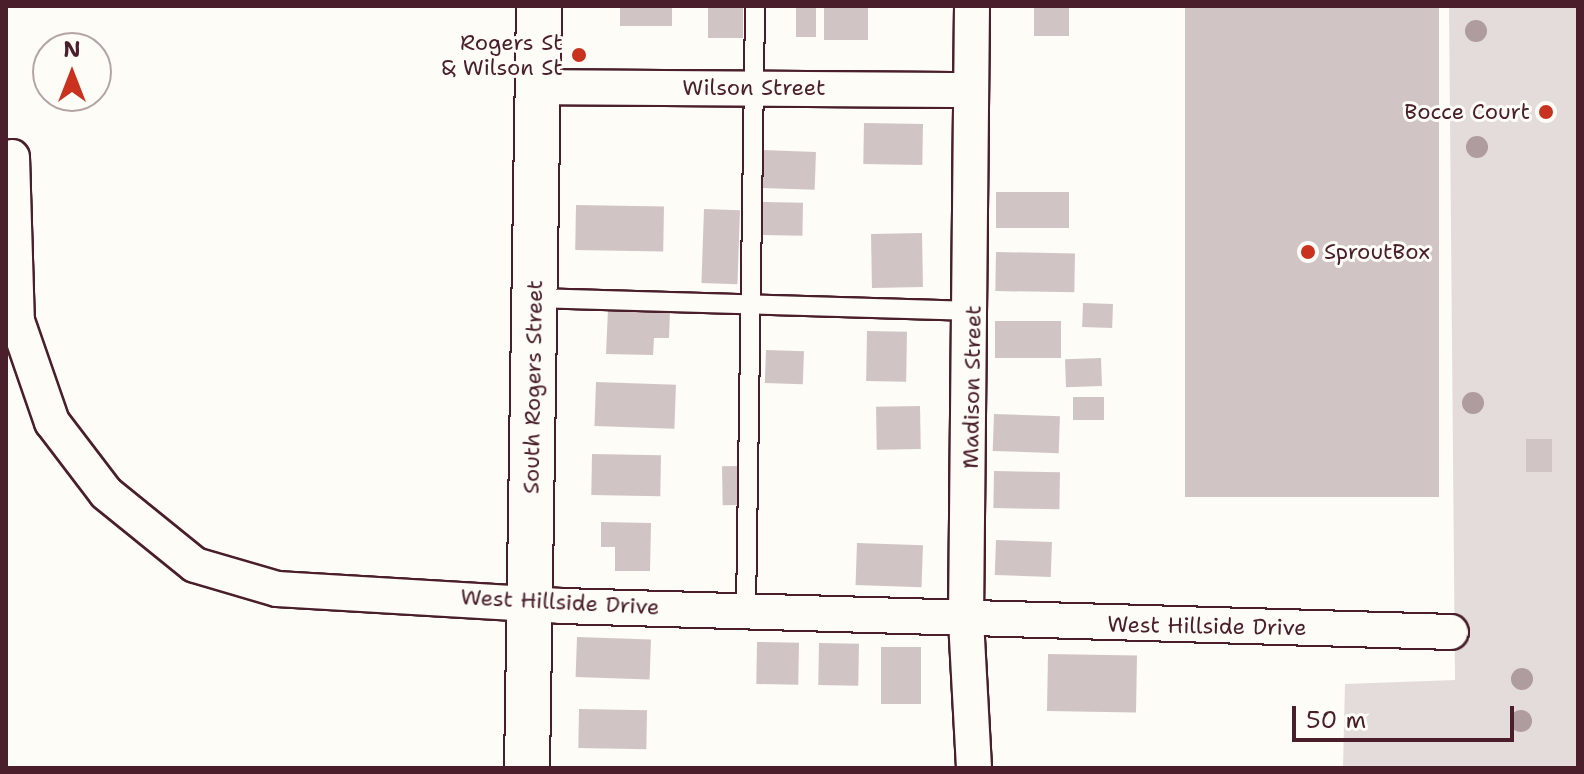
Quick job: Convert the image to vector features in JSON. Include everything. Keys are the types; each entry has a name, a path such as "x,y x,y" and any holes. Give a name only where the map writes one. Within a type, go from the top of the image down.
{"street":[{"name":"South Rogers Street","path":"527,768 539,6"},
{"name":"Madison Street","path":"972,6 974,311 966,620 974,768"},
{"name":"Wilson Street","path":"536,87 971,90"},
{"name":"West Hillside Drive","path":"12,157 15,342 52,422 106,493 195,565 277,589 528,603 746,609 966,620 1451,632"}],"lane":[{"path":"746,609 755,6"},
{"path":"535,298 974,311"}],"shaded area":[{"path":"1449,6 1578,6 1578,768 1343,768 1345,684 1455,680"}],"building":[{"path":"620,6 672,6 672,26 620,26"},
{"path":"708,6 743,6 743,38 708,38"},
{"path":"796,6 816,6 816,37 796,37"},
{"path":"824,6 868,6 868,40 824,40"},
{"path":"1034,6 1069,6 1069,36 1034,36"},
{"name":"SproutBox","path":"1185,6 1439,6 1439,497 1185,497"},
{"path":"864,123 923,124 922,165 863,164"},
{"path":"762,150 816,152 815,190 761,188"},
{"path":"996,192 1069,192 1069,228 996,228"},
{"path":"763,202 803,203 802,236 762,235"},
{"path":"576,205 664,207 663,252 575,250"},
{"path":"704,209 740,210 737,284 701,283"},
{"path":"922,233 923,287 872,288 871,234"},
{"path":"996,252 1075,253 1074,292 995,291"},
{"path":"1083,303 1113,304 1112,328 1082,327"},
{"path":"608,309 670,311 669,338 654,338 653,355 606,354"},
{"path":"995,321 1061,321 1061,358 995,358"},
{"path":"867,331 907,332 906,382 866,381"},
{"path":"766,350 804,351 803,384 765,383"},
{"path":"1101,358 1102,386 1066,387 1065,359"},
{"path":"596,382 676,385 674,429 594,426"},
{"path":"1073,397 1104,397 1104,420 1073,420"},
{"path":"920,406 921,449 877,450 876,407"},
{"path":"994,414 1060,416 1059,453 993,451"},
{"path":"1526,439 1552,439 1552,472 1526,472"},
{"path":"592,454 661,455 660,496 591,495"},
{"path":"722,466 739,466 740,505 723,505"},
{"path":"994,471 1060,472 1059,509 993,508"},
{"path":"601,522 651,523 650,571 615,571 615,547 601,547"},
{"path":"996,540 1052,542 1051,577 995,575"},
{"path":"857,543 923,545 921,587 856,585"},
{"path":"577,637 651,640 650,680 576,677"},
{"path":"757,642 799,643 798,685 756,684"},
{"path":"819,643 859,644 858,686 818,685"},
{"path":"881,647 921,647 921,704 881,704"},
{"path":"1048,654 1137,656 1136,713 1047,711"},
{"path":"579,709 647,710 646,749 578,748"}],"place":[{"name":"Rogers St & Wilson St","path":"579,55"},
{"name":"Bocce Court","path":"1546,112"},
{"name":"SproutBox","path":"1308,252"}]}
